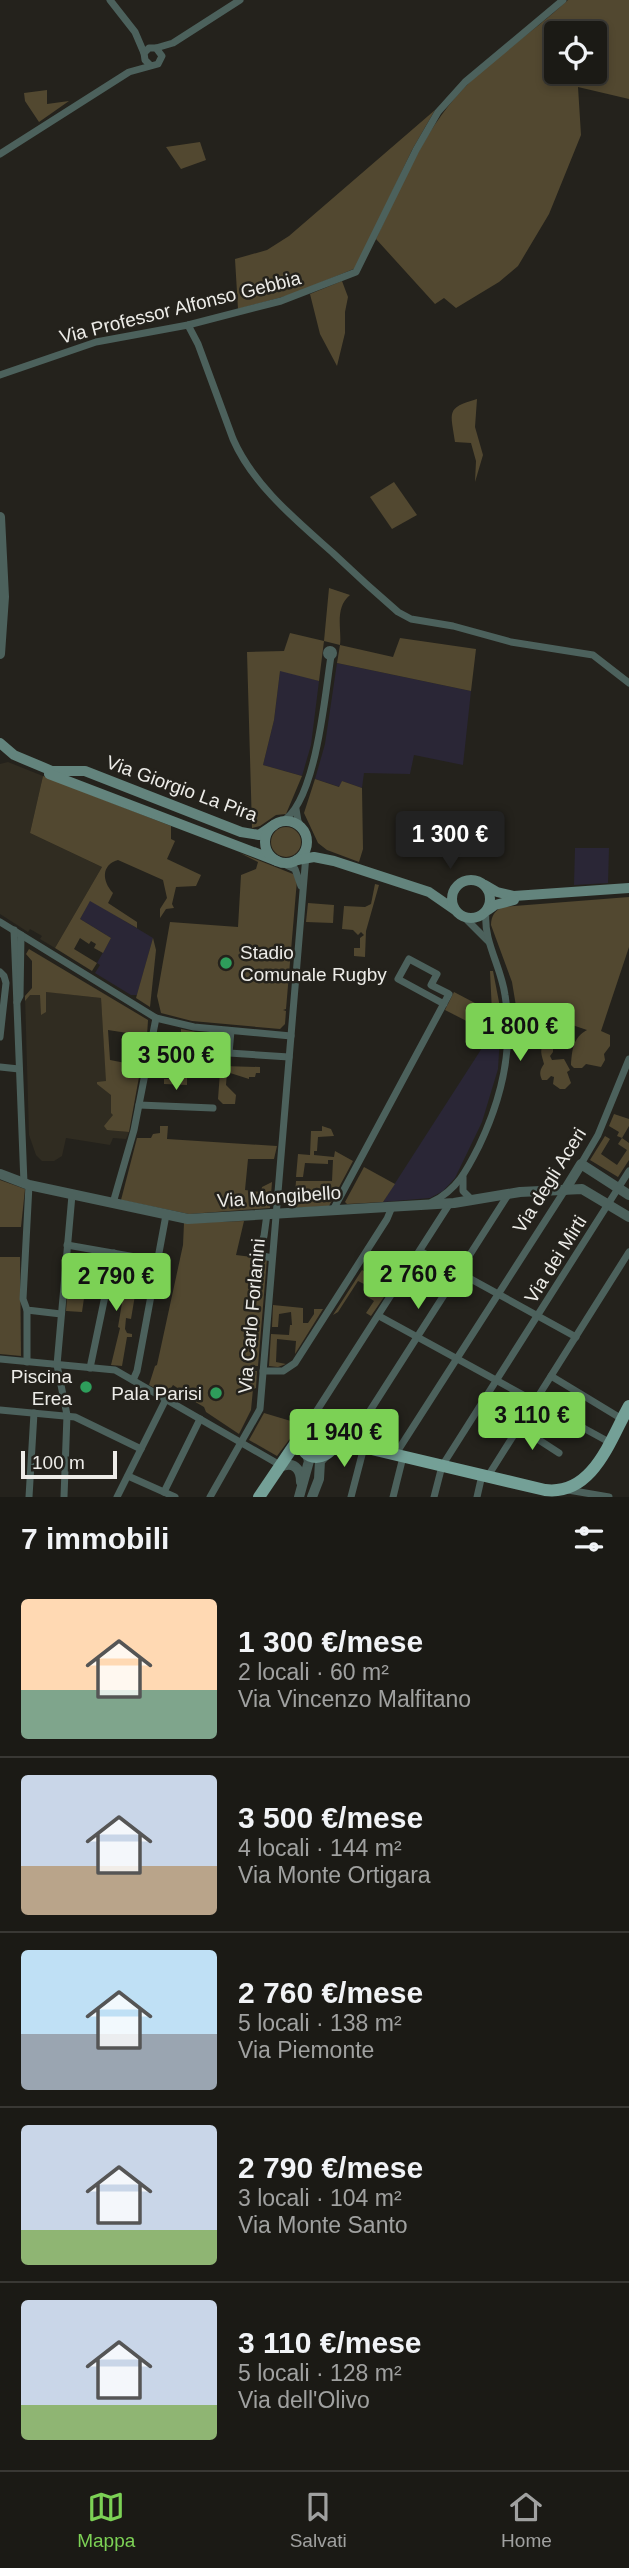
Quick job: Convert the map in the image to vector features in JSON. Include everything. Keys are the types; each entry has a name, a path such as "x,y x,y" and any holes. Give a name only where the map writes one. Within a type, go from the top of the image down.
{"main road":[{"name":"Via Giorgio La Pira","path":"0,745 14,755 52,771 90,772 242,832 258,835 277,824"},
{"name":"Via Giorgio La Pira","path":"0,758 78,783 280,862"},
{"path":"334,861 302,859 280,862 270,855 265,845 267,834 277,824 292,822 318,851 334,861 429,892 460,914 476,918 495,905 514,900 629,890"},
{"path":"302,859 305,835"},
{"path":"429,892 474,880 497,892 514,896 629,890"},
{"path":"460,884 454,890 452,898 460,914"},
{"path":"485,885 491,899 487,911"},
{"path":"260,1497 303,1431 318,1424 358,1445 562,1493 578,1485 591,1473 629,1406"},
{"path":"329,1452 330,1430"},
{"path":"303,1431 301,1446 307,1454"},
{"path":"279,1467 299,1455 307,1454 317,1458 358,1445"}],"street":[{"path":"110,0 135,32 162,56"},
{"path":"0,154 129,72 158,64 173,43 240,0"},
{"name":"Via Professor Alfonso Gebbia","path":"0,375 96,342 188,325 290,298 356,272 421,140 438,112 475,73 563,0"},
{"path":"135,32 145,60 150,65"},
{"path":"129,72 149,48 173,43"},
{"path":"188,325 198,344 236,446 250,469 279,505 388,604 411,619 453,626 511,642 593,655 629,683"},
{"path":"0,517 4,597 0,654"},
{"path":"277,824 293,815 311,770 331,656"},
{"path":"296,807 296,815 305,835"},
{"name":"Via Carlo Forlanini","path":"210,1497 260,1409 272,1258 271,1214 291,1036 302,893 302,859"},
{"path":"280,862 298,873 302,893"},
{"path":"428,1204 454,1188 463,1177 496,1106 507,1060 509,1023 500,971 488,942 487,911"},
{"path":"460,914 488,942"},
{"path":"0,922 156,1018 194,1027 291,1036"},
{"path":"18,932 15,996 26,1184 23,1299 27,1310 27,1362"},
{"path":"426,994 437,974 409,959 398,979 444,1004"},
{"path":"0,972 5,976 6,984 0,1037"},
{"path":"333,1210 449,994 431,985"},
{"path":"113,1203 139,1105 156,1018"},
{"path":"231,1031 229,1053 289,1057"},
{"name":"Via degli Aceri","path":"393,1497 399,1456 598,1135 629,1059"},
{"path":"0,1067 19,1069"},
{"path":"139,1105 213,1108"},
{"path":"581,1164 620,1184 629,1195"},
{"path":"620,1184 629,1171"},
{"name":"Via Mongibello","path":"0,1174 26,1184 188,1219 454,1203 568,1185 582,1189 606,1207"},
{"path":"303,1431 420,1251 463,1191 463,1177"},
{"name":"Via dei Mirti","path":"434,1497 442,1466 620,1184"},
{"path":"454,1188 454,1203"},
{"path":"463,1191 472,1200"},
{"path":"64,1497 68,1415 57,1365 72,1195"},
{"path":"351,1497 358,1445 417,1338 508,1195"},
{"path":"263,1371 283,1371 295,1363 392,1207"},
{"path":"606,1207 629,1217"},
{"path":"271,1214 259,1250 263,1256 272,1258"},
{"path":"133,1380 137,1371 166,1215"},
{"path":"67,1245 158,1261"},
{"path":"420,1251 576,1337"},
{"path":"477,1497 485,1476 519,1427 629,1252"},
{"path":"90,1368 114,1253"},
{"path":"27,1310 61,1314"},
{"path":"379,1316 609,1442"},
{"path":"0,1359 115,1370 279,1467 288,1464 296,1466 301,1476 301,1485"},
{"path":"551,1376 622,1419"},
{"path":"117,1497 166,1399"},
{"path":"324,1400 322,1412 330,1430"},
{"path":"0,1410 68,1415 141,1450"},
{"path":"29,1497 33,1413"},
{"path":"164,1492 200,1419"},
{"path":"519,1427 559,1453"},
{"path":"312,1497 319,1479 320,1461 329,1452"},
{"path":"299,1497 309,1461 307,1454"},
{"path":"128,1476 175,1497"},
{"path":"562,1493 609,1497"}],"shaded area":[{"path":"568,0 629,0 629,99 578,87 581,135 549,214 518,266 499,282 456,308 444,298 435,304 376,239 429,134 456,96"},
{"path":"47,90 47,104 69,101 39,122 25,101 24,93"},
{"path":"435,110 412,150 356,268 293,294 238,309 235,259 267,250 289,236"},
{"path":"200,142 206,160 181,169 166,147"},
{"path":"342,281 348,297 345,333 337,366 320,334 310,294"},
{"path":"477,399 475,427 483,455 475,482 476,461 471,443 455,442 452,413 460,405"},
{"path":"394,482 417,515 392,529 370,497"},
{"path":"329,588 350,595 340,613 340,645 324,641"},
{"path":"290,633 324,641 319,681 280,671 274,720 263,765 302,776 286,814 276,815 252,828 247,652 284,651"},
{"path":"400,638 476,649 471,691 337,663 340,645 393,657"},
{"path":"337,663 471,691 463,765 414,755 410,774 364,773 362,788 342,781 340,787 315,779 325,744"},
{"path":"280,670 319,681 311,745 302,776 263,765 274,720"},
{"path":"8,762 43,776 30,833 102,867 55,948 40,939 42,936 30,929 28,932 0,914 0,764"},
{"path":"43,776 171,826 171,839 175,841 167,859 201,875 196,886 176,887 172,904 174,908 166,909 160,918 160,909 167,898 163,880 118,860 112,862 105,874 113,893 108,903 137,922 137,928 90,901 80,919 111,938 103,953 94,948 96,944 91,941 89,944 80,938 74,949 97,963 92,971 55,948 102,867 30,833"},
{"path":"315,779 339,787 342,781 362,788 363,849 359,862 327,850 318,843 304,813"},
{"path":"286,827 292,828 300,836 300,848 292,856 286,857 280,856 272,848 271,842 272,836 280,828"},
{"path":"575,848 609,848 608,883 574,885"},
{"name":"Stadio Comunale Rugby","path":"240,853 293,874 297,880 286,1009 283,1010 286,1011 285,1024 280,1029 192,1021 161,1013 157,996 170,922 238,927 241,875 256,869 258,862"},
{"path":"375,884 379,885 366,931 365,957 354,956 354,948 360,948 360,938 364,935 361,932 358,935 353,930 342,929 344,906 365,907 371,904"},
{"path":"629,897 629,947 601,1031 610,1035 610,1046 604,1054 605,1060 601,1067 586,1064 582,1068 574,1068 571,1065 574,1045 579,1036 587,1030 516,1006 512,982 491,925 492,919 503,907"},
{"path":"90,900 153,938 137,995 131,995 95,973 100,965 97,963 111,938 80,919"},
{"path":"308,903 334,905 333,923 306,922"},
{"path":"153,938 156,950 150,1007 136,998"},
{"path":"29,949 148,1020 147,1036 108,1030 110,1060 141,1066 129,1132 107,1130 104,1126 113,1115 111,1095 97,1084 106,1081 101,998 46,992 46,1012 41,1015 40,995 30,995 25,1001 25,996 32,988 32,961 26,954"},
{"path":"490,971 493,971 499,1002 501,1040 491,1034 482,1048 488,1032 445,1010 454,992 492,1012"},
{"path":"31,990 101,998 105,1059 113,1061 120,1131 129,1132 126,1139 113,1138 110,1145 66,1138 62,1156 54,1161 42,1161 36,1155 29,1135 25,996"},
{"path":"493,1004 501,1019 498,1069 482,1122 455,1178 443,1191 430,1198 383,1202 482,1048"},
{"path":"181,1029 196,1032 195,1055 189,1056 188,1065 260,1067 260,1073 249,1079 227,1072 226,1085 236,1095 235,1104 223,1104 218,1099 220,1072 203,1070 202,1075 187,1077 187,1085 164,1084 164,1079 178,1079 179,1059 153,1057 154,1054 172,1055 172,1049 185,1050 186,1036 181,1035"},
{"path":"546,1042 553,1046 550,1056 552,1060 564,1059 570,1070 567,1072 571,1083 565,1089 553,1084 554,1077 542,1080 540,1072 544,1064 541,1050"},
{"path":"614,1114 629,1119 629,1126 622,1138 617,1136 619,1132 609,1126"},
{"path":"160,1126 168,1126 167,1139 277,1146 274,1159 248,1159 245,1190 261,1192 262,1187 272,1182 270,1208 189,1214 121,1200 137,1138 151,1138 153,1134 160,1133"},
{"path":"322,1126 331,1129 334,1136 318,1137 314,1155 334,1157 335,1151 353,1161 329,1206 294,1208 296,1181 332,1181 333,1160 328,1160 328,1164 305,1163 303,1177 296,1177 298,1154 310,1155 311,1131 322,1131"},
{"path":"605,1136 610,1139 601,1154 617,1165 627,1150 618,1144 622,1138 629,1143 629,1160 618,1177 590,1160"},
{"path":"364,1167 395,1184 383,1202 347,1204 345,1202"},
{"path":"0,1180 25,1189 21,1227 0,1227"},
{"path":"244,1221 236,1255 267,1259 258,1366 252,1366 252,1371 257,1371 256,1388 253,1389 251,1410 239,1434 206,1412 204,1407 185,1396 178,1397 179,1389 173,1385 169,1391 163,1392 149,1385 157,1365 183,1245 184,1223"},
{"path":"87,1253 95,1254 94,1261 101,1262 100,1266 89,1264 82,1312 66,1311 68,1287 70,1295 83,1295 84,1290 81,1289 85,1276 72,1275 72,1284 69,1284 71,1266 85,1267"},
{"path":"0,1257 20,1257 21,1356 0,1354"},
{"path":"362,1270 379,1280 374,1289 384,1297 371,1316 366,1313 374,1301 365,1295 370,1287 358,1281 338,1312 333,1315"},
{"path":"112,1291 123,1297 135,1295 131,1319 126,1318 125,1329 132,1337 127,1337 122,1366 111,1365 120,1328 122,1303 109,1301"},
{"path":"273,1305 303,1308 303,1323 308,1323 314,1309 323,1309 295,1354 296,1341 277,1339 276,1362 286,1364 278,1367 269,1366 271,1334 289,1335 292,1325 291,1312 279,1314 278,1327 272,1327"},
{"path":"264,1413 301,1424 277,1456 249,1440"}],"place":[{"name":"Stadio Comunale Rugby","path":"226,963"},
{"name":"Piscina Erea","path":"86,1387"},
{"name":"Pala Parisi","path":"216,1393"}]}
